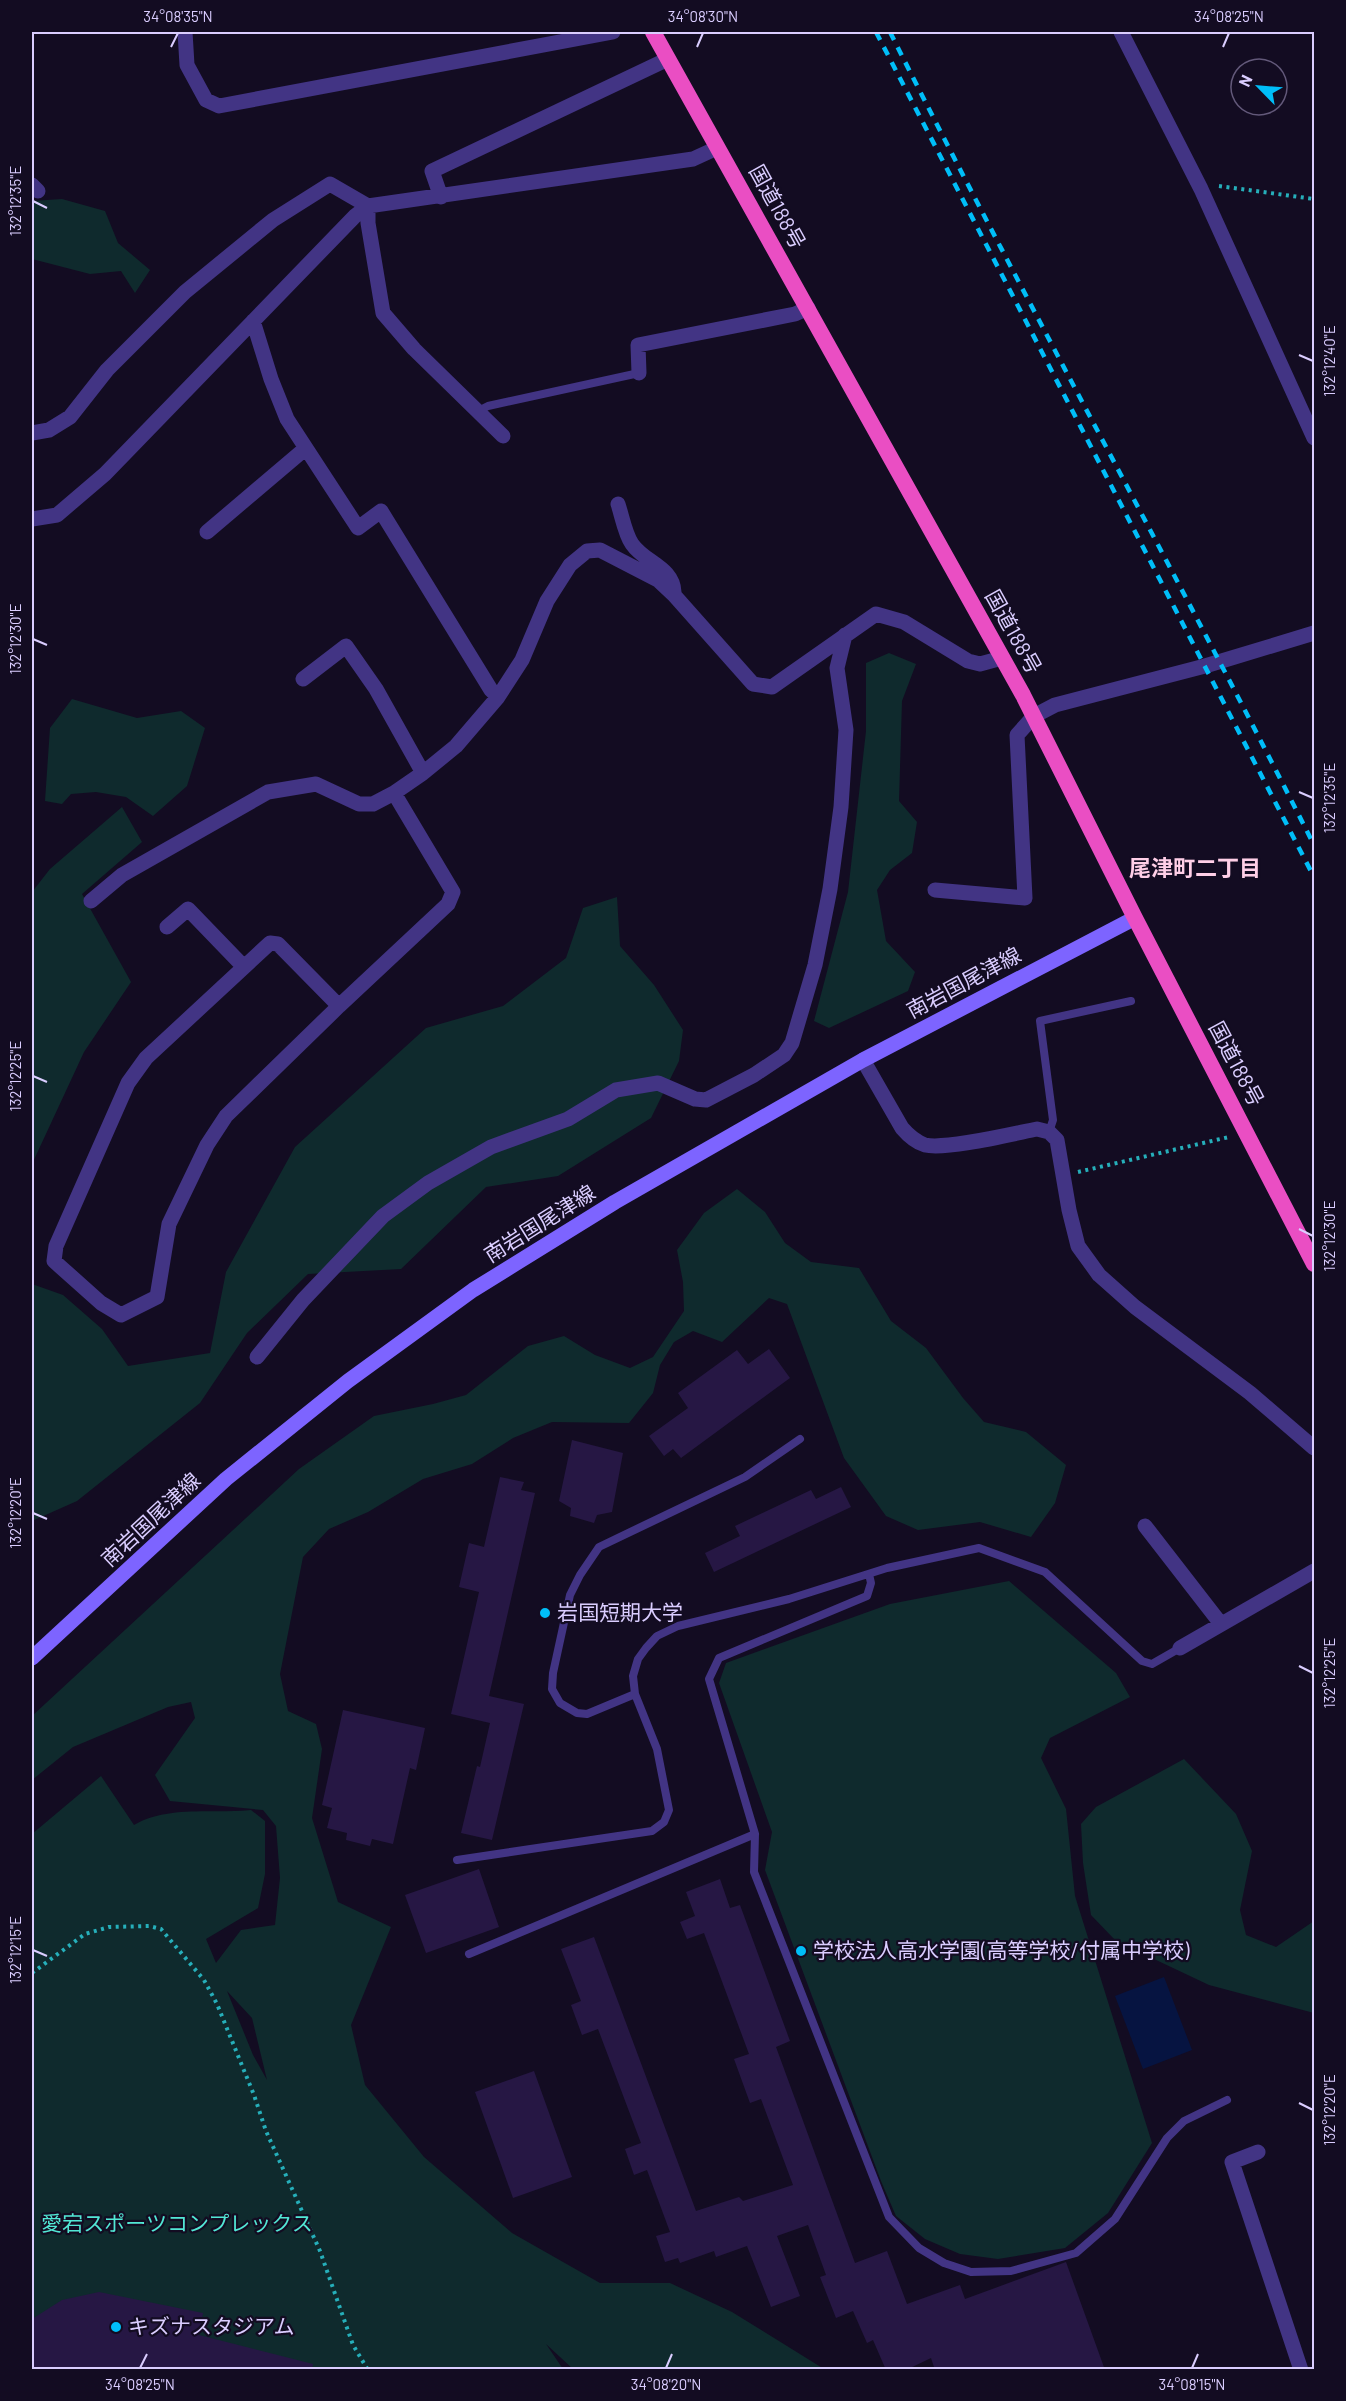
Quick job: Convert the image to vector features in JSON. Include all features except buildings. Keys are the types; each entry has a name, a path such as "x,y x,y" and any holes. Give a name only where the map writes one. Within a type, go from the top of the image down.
{"highway":[{"name":"国道188号","path":"653,32 1034,716 1135,918 1314,1264"}],"main road":[{"name":"南岩国尾津線","path":"32,1658 226,1479 348,1381 463,1297 615,1202 863,1060 1135,918"}],"street":[{"path":"185,32 187,66 206,100 219,106 613,32"},
{"path":"1121,32 1201,189 1314,438"},
{"path":"441,197 432,171 668,58"},
{"path":"32,519 57,515 105,474 355,216 368,206 693,159 717,148"},
{"path":"32,433 49,430 70,417 106,370 185,292 273,219 330,184 368,206"},
{"path":"368,206 368,223 383,313 414,349 503,436"},
{"path":"639,373 638,345 795,314 808,308"},
{"path":"254,321 271,379 286,419 358,528 381,511 491,690 498,697"},
{"path":"207,532 306,448"},
{"path":"618,504 631,543 638,551 661,567 674,581 674,595"},
{"path":"91,902 122,875 268,792 316,784 359,804 373,804 423,773 456,746 498,697 522,660 547,601 570,565 586,551 600,550 658,580 753,684 772,687 876,614 904,622 968,661 980,664 1002,658"},
{"path":"935,890 1025,898 1017,735 1034,716 1055,705 1205,666 1314,633"},
{"path":"257,1357 303,1300 383,1216 428,1184 491,1147 568,1119 616,1090 658,1083 695,1099 706,1100 754,1075 784,1055 792,1043 815,965 830,889 841,807 846,730 837,668 845,635"},
{"path":"303,679 346,646 376,689 423,773"},
{"path":"339,1006 278,944 270,943 243,966 146,1058 128,1083 56,1246 54,1261 101,1303 121,1314 157,1297 169,1224 207,1145 226,1116 448,904 453,892 394,793"},
{"path":"167,927 188,909 243,966"},
{"path":"863,1060 902,1128 909,1136 924,1145 944,1146 1037,1129 1049,1132 1057,1140 1078,1246 1099,1275 1135,1307 1250,1393 1314,1448"},
{"path":"1144,1526 1221,1624"},
{"path":"1180,1647 1314,1571"},
{"path":"1258,2152 1232,2162 1301,2370"}],"lane":[{"path":"478,411 488,406 639,373"},
{"path":"1049,1132 1053,1120 1040,1021 1131,1001"},
{"path":"635,1694 587,1714 577,1713 560,1703 552,1689 553,1673 570,1595 580,1575 599,1547 745,1477 800,1440"},
{"path":"457,1860 652,1830 664,1822 669,1810 657,1749 635,1694 633,1676 638,1659 657,1636 678,1626 789,1599 869,1574 979,1548 1045,1572 1142,1661 1152,1664 1180,1647"},
{"path":"869,1574 871,1583 867,1596 719,1658 709,1679 755,1834 754,1872 890,2217 919,2248 944,2263 971,2272 1011,2271 1076,2253 1115,2219 1167,2138 1178,2126 1227,2100"},
{"path":"469,1954 755,1834"}],"path":[{"path":"1201,189 1216,186 1314,199"},
{"path":"1063,1175 1247,1133"},
{"path":"32,1972 85,1934 109,1927 149,1926 161,1929 204,1980 217,2004 266,2130 320,2251 353,2345 368,2370"}],"green space":[{"path":"62,199 105,211 118,243 150,270 135,293 121,271 90,274 32,259 32,201"},
{"path":"889,653 916,664 902,701 899,801 917,822 912,853 890,870 877,890 886,941 915,972 908,991 829,1028 814,1021 848,892 866,731 866,663"},
{"path":"72,699 137,718 181,711 205,728 187,786 153,816 126,797 96,792 71,794 62,804 45,801 50,728"},
{"path":"122,807 142,842 82,894 131,982 84,1052 32,1164 32,892 50,869"},
{"path":"617,897 620,946 654,985 683,1030 679,1061 651,1118 558,1176 486,1187 401,1269 308,1274 247,1333 200,1403 77,1501 32,1521 32,1284 63,1295 102,1329 128,1366 210,1353 226,1272 295,1147 426,1028 503,1006 566,958 583,908"},
{"name":"愛宕スポーツコンプレックス","path":"737,1189 765,1212 785,1243 811,1262 859,1268 891,1321 926,1348 984,1422 1026,1432 1066,1465 1055,1503 1031,1537 980,1522 918,1530 886,1516 844,1458 787,1304 769,1298 722,1342 693,1331 674,1342 660,1365 653,1393 629,1423 552,1422 513,1438 472,1464 423,1479 368,1512 329,1529 303,1557 280,1674 288,1711 316,1724 322,1749 312,1818 338,1902 391,1927 351,2025 365,2085 424,2157 512,2233 600,2283 670,2283 732,2312 824,2369 573,2369 546,2344 563,2369 32,2369 32,1834 101,1776 134,1825 161,1815 176,1813 251,1810 265,1821 265,1874 258,1908 206,1939 216,1963 241,1930 275,1925 280,1878 276,1826 263,1810 170,1801 155,1775 195,1718 191,1702 168,1707 73,1747 32,1780 32,1716 299,1469 374,1416 466,1395 528,1346 564,1336 595,1355 630,1368 653,1357 684,1311 683,1282 677,1250 704,1213","holes":["227,1991 252,2018 267,2080 253,2055"]},
{"path":"1009,1581 1116,1673 1130,1697 1050,1738 1041,1758 1066,1809 1075,1896 1152,2143 1108,2213 1065,2248 998,2259 960,2254 925,2239 896,2216 765,1870 772,1832 719,1683 726,1663 890,1604"},
{"path":"1184,1759 1236,1814 1252,1851 1240,1910 1246,1935 1276,1947 1314,1921 1314,2013 1209,1985 1116,1941 1091,1915 1083,1863 1081,1824 1096,1807"}],"shaded area":[{"path":"1164,1977 1192,2050 1143,2069 1115,1996"}],"railway":[{"path":"876,32 1314,877"},
{"path":"890,32 1314,845"}],"place":[{"name":"岩国短期大学","path":"545,1613"},
{"name":"学校法人高水学園(高等学校/付属中学校)","path":"801,1951"},
{"name":"キズナスタジアム","path":"116,2327"}],"district":[{"name":"尾津町二丁目","path":"1195,868"}]}
